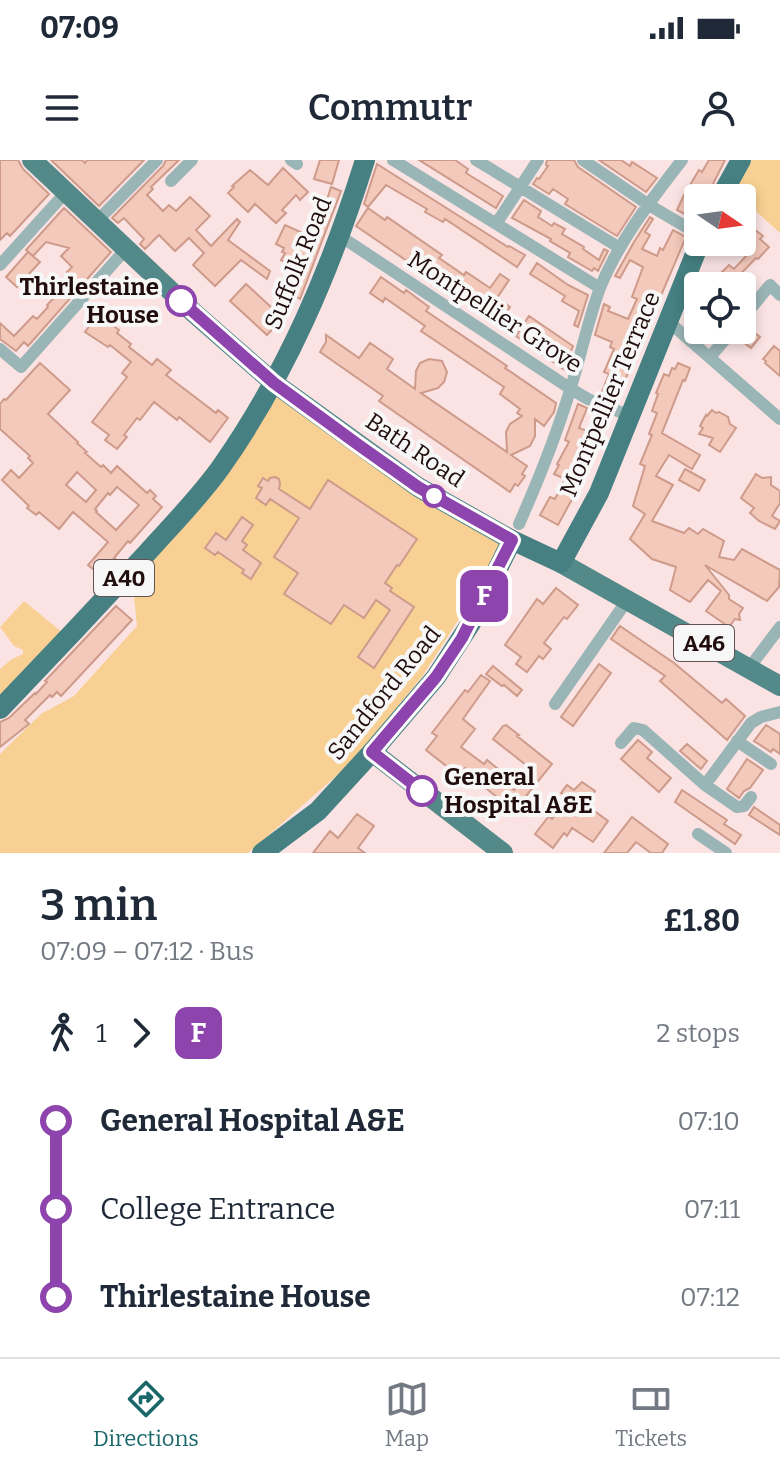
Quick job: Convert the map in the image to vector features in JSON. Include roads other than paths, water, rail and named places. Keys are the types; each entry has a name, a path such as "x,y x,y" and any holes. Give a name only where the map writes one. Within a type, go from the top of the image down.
{"highway":[{"name":"Suffolk Road","path":"274,383 347,241 365,160"},
{"path":"728,184 741,160"},
{"name":"Montpellier Terrace","path":"561,563 599,493 695,256"},
{"name":"A40","path":"0,709 196,499 221,467 274,383"},
{"name":"Bath Road","path":"516,532 561,563"},
{"name":"Sandford Road","path":"262,853 318,811 436,677 462,638 516,532"}],"main road":[{"name":"Bath Road","path":"32,160 194,313 274,383 418,487 516,532"},
{"name":"Bath Road","path":"561,563 780,686"},
{"path":"372,752 503,853"}],"street":[{"path":"97,221 157,160"},
{"path":"171,181 192,160"},
{"path":"393,160 600,288"},
{"path":"476,160 620,248"},
{"path":"496,224 538,160"},
{"path":"583,160 684,226"},
{"path":"516,532 546,462 600,288 620,248 682,160"},
{"path":"0,265 66,192"},
{"name":"Montpellier Grove","path":"347,241 571,389 630,416"},
{"path":"0,349 21,367 126,249"},
{"path":"756,302 770,285 780,295"},
{"path":"669,322 780,419"},
{"path":"710,357 721,344"},
{"path":"555,704 628,599"},
{"path":"749,668 780,627"},
{"path":"705,785 751,723 780,712"},
{"path":"621,743 634,728 643,730 705,785 737,807 744,806 751,797"},
{"path":"737,741 771,764"},
{"path":"698,834 726,853"}],"place":[{"name":"Thirlestaine House","path":"181,301"},
{"name":"General Hospital A&E","path":"422,791"}]}
